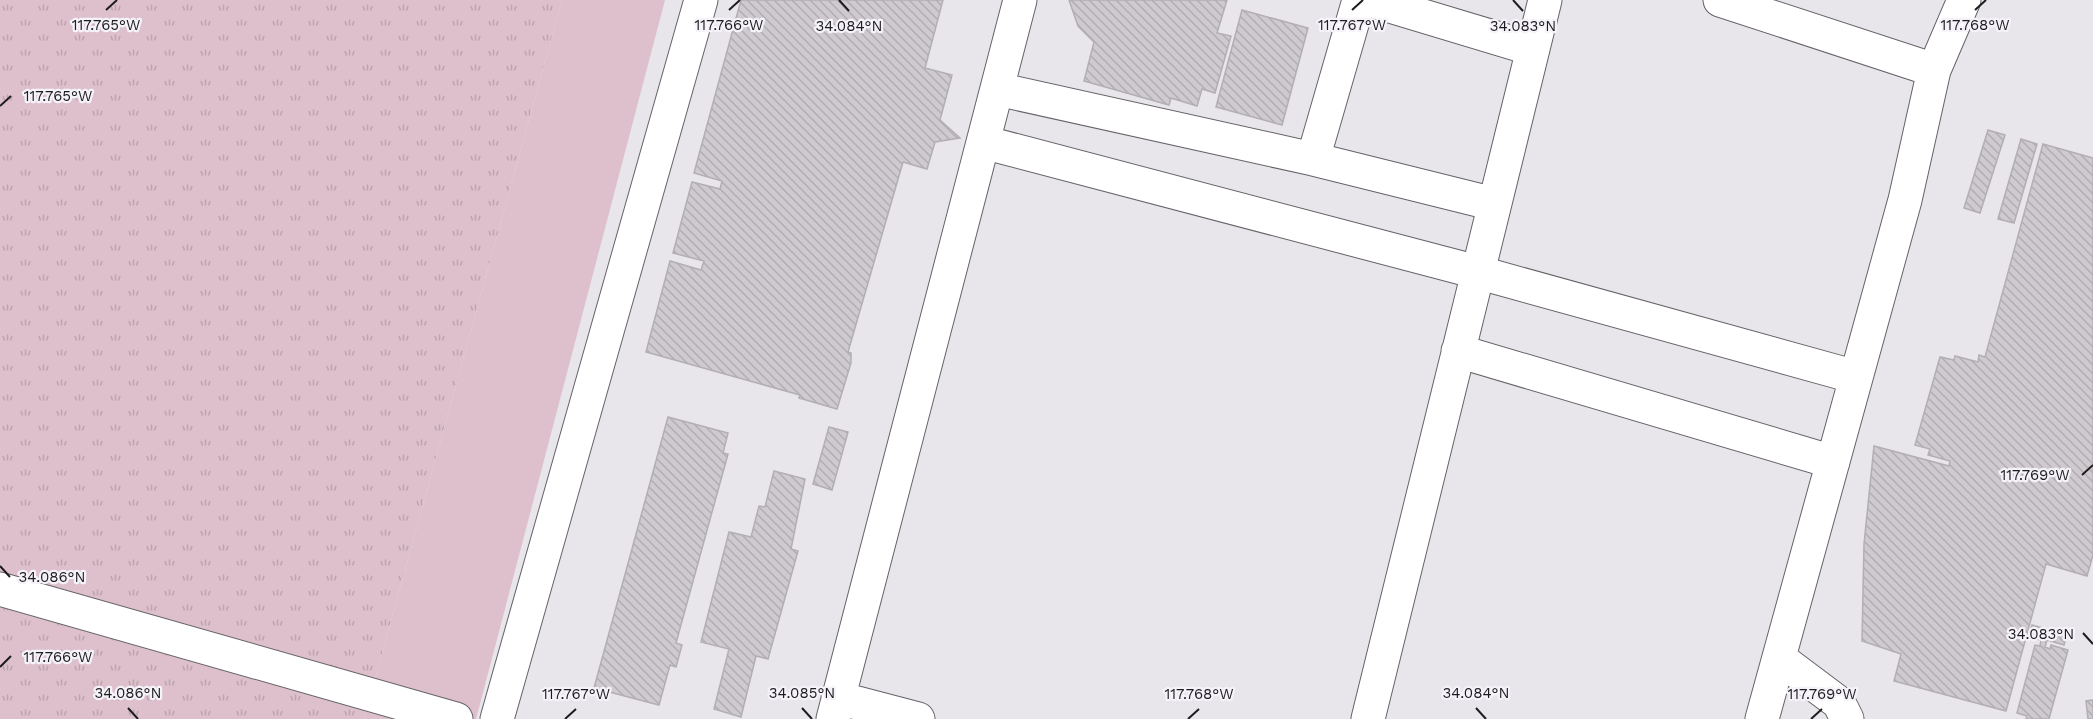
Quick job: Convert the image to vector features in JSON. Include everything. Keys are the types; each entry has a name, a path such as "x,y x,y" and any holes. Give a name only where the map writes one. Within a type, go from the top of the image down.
{"lane":[{"path":"497,719 701,0"},
{"path":"918,719 836,708 1020,0"},
{"path":"1313,159 1359,0"},
{"path":"1370,0 1533,49"},
{"path":"1368,719 1545,0"},
{"path":"1720,0 1934,70"},
{"path":"1762,719 1905,200 1934,70 1964,0"},
{"path":"997,89 1313,159 1494,204"},
{"path":"983,142 1477,272 1856,377"},
{"path":"1458,351 1833,462"},
{"path":"0,589 456,719"},
{"path":"1779,658 1839,703 1847,719"}],"green space":[{"path":"0,0 562,0 364,719 0,719"},
{"path":"562,0 665,0 476,719 364,719"}],"building":[{"path":"741,0 943,0 925,68 952,75 940,120 960,138 935,142 927,169 903,162 848,352 851,353 851,363 837,409 799,398 800,395 646,352 670,261 701,270 704,261 673,253 692,182 720,189 722,181 694,173"},
{"path":"1069,0 1227,0 1217,33 1231,36 1215,93 1202,89 1197,106 1171,98 1169,105 1084,81 1094,42 1078,26"},
{"path":"1242,10 1308,28 1282,125 1216,107"},
{"path":"1988,130 2005,135 1980,213 1964,208"},
{"path":"2021,139 2037,144 2014,223 1998,219"},
{"path":"2043,144 2093,158 2093,555 2087,576 2046,564 2006,711 1894,681 1901,654 1862,641 1864,544 1874,446 1949,466 1950,461 1928,455 1930,449 1915,445 1940,357 1954,360 1955,356 1978,362 1979,355 1985,357"},
{"path":"668,417 728,433 723,453 728,454 676,643 682,645 676,667 670,665 659,705 594,688"},
{"path":"829,427 848,432 832,490 813,484"},
{"path":"774,471 805,479 791,549 798,551 768,659 756,656 741,717 714,709 729,649 701,642 729,532 751,537 759,506 765,507"},
{"path":"2032,625 2067,635 2064,645 2047,640 2045,647 2050,649 2051,645 2068,650 2049,719 2026,719 2027,716 2017,713 2035,645 2040,646 2041,640 2029,637"},
{"path":"2093,700 2093,719 2088,719 2086,701"}]}
